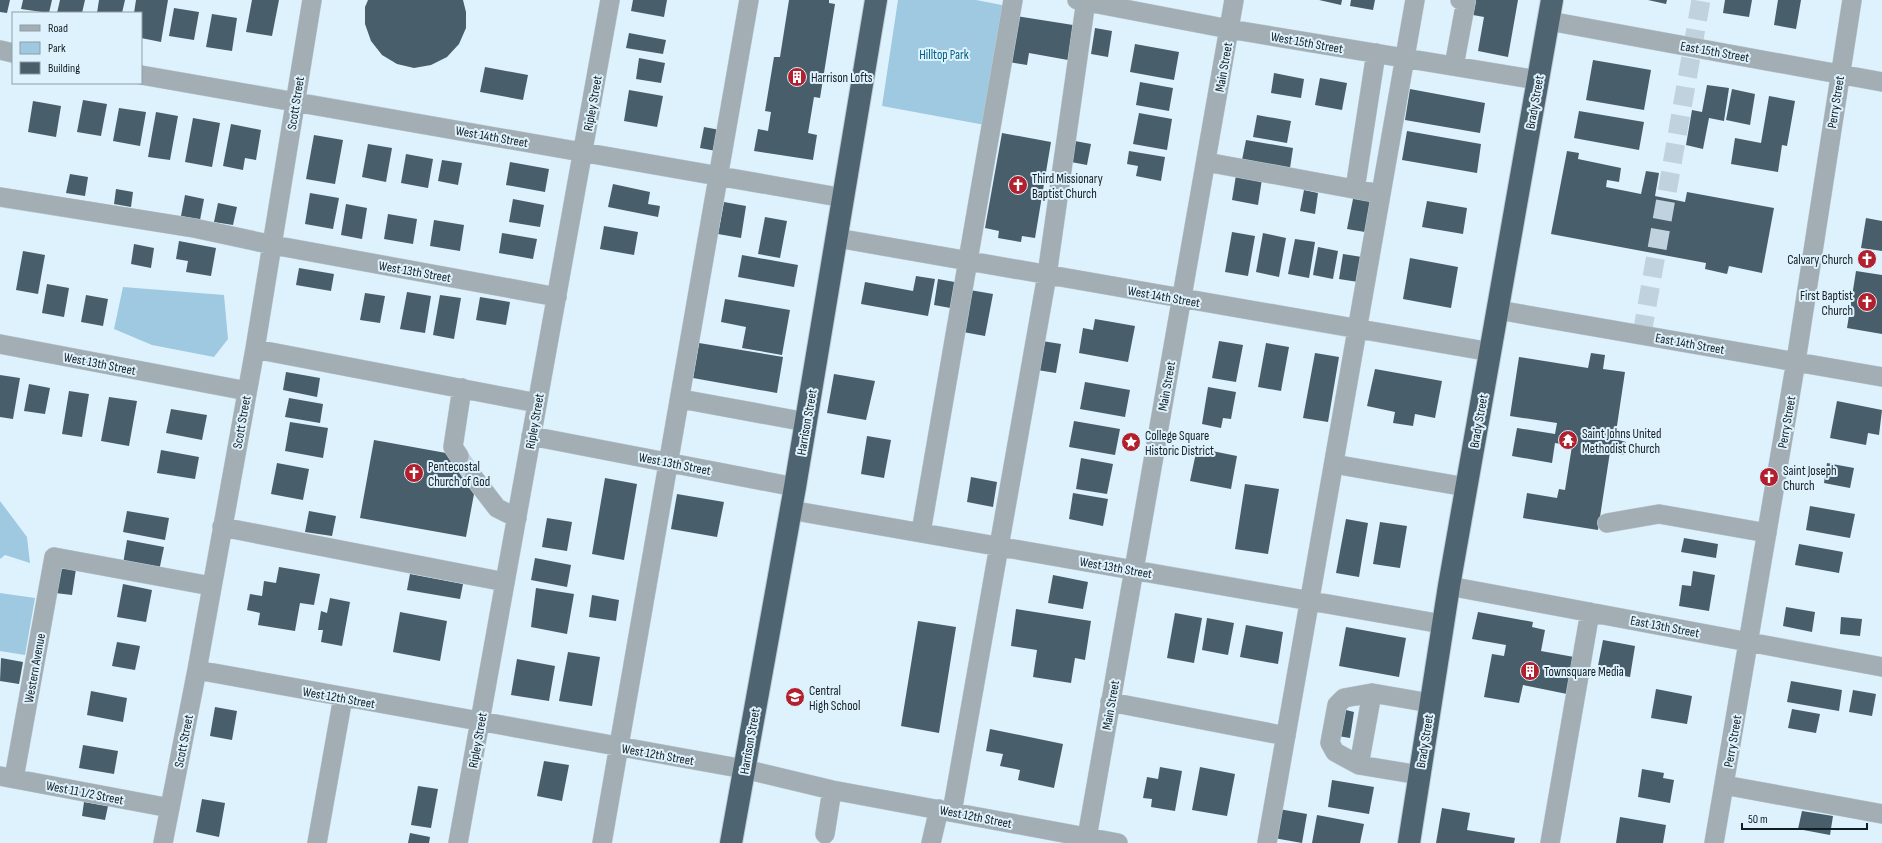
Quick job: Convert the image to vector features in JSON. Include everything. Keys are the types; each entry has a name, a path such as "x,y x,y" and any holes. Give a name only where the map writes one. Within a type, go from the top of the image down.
{"highway":[{"name":"Harrison Street","path":"731,843 795,486 876,0"},
{"name":"Brady Street","path":"1409,843 1448,586 1551,10"}],"street":[{"name":"Scott Street","path":"163,843 197,670 255,349 273,245 294,101 312,0"},
{"name":"Ripley Street","path":"458,843 610,0"},
{"path":"602,843 681,399 749,0"},
{"path":"921,532 1012,0"},
{"name":"Main Street","path":"1086,840 1234,0"},
{"path":"1267,843 1415,0"},
{"path":"1454,66 1466,1 1460,0"},
{"name":"Perry Street","path":"1714,843 1796,361 1839,74 1852,0"},
{"path":"931,843 945,810 999,546 1047,275 1083,1"},
{"name":"West 15th Street","path":"1083,1 1229,28 1538,80"},
{"name":"East 15th Street","path":"1551,10 1839,74 1882,82"},
{"path":"0,50 12,53"},
{"path":"1354,189 1376,53"},
{"name":"West 14th Street","path":"142,75 844,198"},
{"path":"1206,162 1381,194"},
{"name":"West 13th Street","path":"0,197 194,228 273,245 557,297"},
{"name":"West 14th Street","path":"837,238 1491,352"},
{"name":"East 14th Street","path":"1498,310 1882,377"},
{"name":"West 13th Street","path":"0,344 247,391"},
{"path":"255,349 537,403"},
{"path":"459,456 453,447 462,388"},
{"path":"681,399 806,422"},
{"name":"West 13th Street","path":"532,436 795,486"},
{"path":"1344,466 1466,487"},
{"path":"474,478 497,508 517,518"},
{"name":"West 13th Street","path":"790,510 1442,624"},
{"path":"1607,523 1659,514 1767,532"},
{"path":"222,527 505,582"},
{"name":"Western Avenue","path":"7,777 54,557 212,586"},
{"name":"East 13th Street","path":"1448,586 1882,667"},
{"path":"1550,843 1590,612"},
{"name":"West 12th Street","path":"197,670 744,769 832,790 945,810 1086,840 1118,843"},
{"path":"1419,775 1359,764 1335,752 1330,743 1337,705 1344,698 1372,693 1430,703"},
{"path":"1359,764 1372,693"},
{"path":"317,843 343,697"},
{"path":"1110,702 1286,736"},
{"name":"West 11 1/2 Street","path":"7,777 170,808"},
{"path":"1724,785 1882,814"},
{"path":"825,834 832,790"}],"green space":[{"name":"Hilltop Park","path":"898,0 976,0 1007,6 985,125 882,106"},
{"path":"123,287 224,295 228,339 214,357 152,345 114,329"},
{"path":"0,501 27,537 30,563 5,555 0,559"},
{"path":"0,593 35,598 25,655 0,651"}],"building":[{"path":"0,0 10,0 7,13 0,12"},
{"path":"23,0 52,0 49,12 21,9"},
{"path":"60,0 85,0 82,12 57,12"},
{"path":"99,0 125,0 122,12 97,12"},
{"path":"136,0 168,0 161,42 142,38 142,12 134,12"},
{"path":"252,0 279,0 272,36 246,32"},
{"path":"368,0 463,0 466,12 466,28 459,44 447,57 431,65 414,68 397,64 382,55 371,41 365,24 365,7"},
{"path":"633,0 667,0 664,17 631,11"},
{"name":"Harrison Lofts","path":"789,0 829,0 829,3 835,4 820,98 814,97 808,133 817,135 813,160 754,151 758,129 768,131 771,112 765,111 774,57 780,57"},
{"path":"1319,0 1342,0 1341,5"},
{"path":"1351,0 1375,0 1373,10 1350,6"},
{"path":"1476,0 1518,0 1508,57 1478,51 1484,17 1473,15"},
{"path":"1648,0 1667,0 1666,4"},
{"path":"1725,0 1752,0 1749,17 1723,13"},
{"path":"1778,0 1801,0 1796,29 1774,25"},
{"path":"174,8 199,12 194,40 169,36"},
{"path":"212,14 237,18 232,51 206,47"},
{"path":"1016,16 1073,25 1068,60 1029,53 1027,65 1008,62"},
{"path":"1095,28 1112,31 1108,57 1091,54"},
{"path":"629,33 666,40 663,54 626,48"},
{"path":"1135,44 1179,52 1174,80 1130,72"},
{"path":"639,58 665,63 661,83 636,79"},
{"path":"1593,60 1651,70 1644,110 1586,100"},
{"path":"485,67 528,75 523,100 480,92"},
{"path":"1274,73 1304,79 1301,98 1271,93"},
{"path":"1320,78 1347,83 1342,110 1315,105"},
{"path":"1140,82 1173,88 1169,111 1136,105"},
{"path":"1707,85 1729,88 1724,121 1709,118 1703,149 1686,145 1692,110 1702,112"},
{"path":"1410,89 1485,103 1480,133 1405,120"},
{"path":"1732,89 1755,94 1750,125 1726,120"},
{"path":"629,90 663,96 657,127 624,121"},
{"path":"1769,96 1795,101 1787,146 1782,145 1778,172 1731,164 1735,138 1761,143"},
{"path":"83,100 107,104 101,136 77,132"},
{"path":"33,101 61,106 56,137 28,132"},
{"path":"119,108 146,112 140,146 113,141"},
{"path":"1579,111 1644,122 1639,150 1574,138"},
{"path":"156,112 178,116 170,160 148,157"},
{"path":"1139,113 1172,119 1167,150 1133,144"},
{"path":"1257,115 1291,121 1287,143 1253,137"},
{"path":"193,118 220,123 212,167 185,162"},
{"path":"231,124 261,130 256,160 245,158 243,170 223,166"},
{"path":"704,127 720,130 716,151 700,148"},
{"path":"1407,131 1481,144 1477,173 1402,160"},
{"name":"Third Missionary Baptist Church","path":"1002,133 1051,142 1035,238 1022,236 1021,242 998,238 999,231 985,228"},
{"path":"314,135 343,140 335,184 306,179"},
{"path":"1246,140 1293,148 1290,168 1242,160"},
{"path":"1075,141 1091,144 1087,165 1071,162"},
{"path":"368,144 392,148 386,182 362,177"},
{"path":"1129,151 1165,157 1161,181 1136,176 1138,166 1127,164"},
{"path":"1567,151 1579,153 1578,159 1621,168 1619,182 1607,180 1606,187 1641,194 1646,171 1659,173 1655,196 1685,202 1687,192 1774,208 1762,273 1729,266 1727,274 1705,269 1706,263 1551,234"},
{"path":"406,154 433,159 428,188 401,183"},
{"path":"442,160 462,163 458,185 438,181"},
{"path":"510,162 549,169 545,192 506,185"},
{"path":"70,174 88,177 85,196 66,193"},
{"path":"1236,175 1262,179 1258,205 1232,200"},
{"path":"613,184 650,192 648,204 660,206 658,217 608,207"},
{"path":"116,189 133,192 131,207 114,204"},
{"path":"1304,190 1318,193 1315,214 1300,211"},
{"path":"310,193 339,198 333,229 305,224"},
{"path":"1354,194 1371,197 1365,232 1347,229"},
{"path":"185,195 204,199 200,220 181,216"},
{"path":"513,199 544,205 540,227 509,222"},
{"path":"1427,201 1467,208 1463,234 1422,227"},
{"path":"724,202 746,206 741,238 718,234"},
{"path":"218,203 237,207 233,225 214,222"},
{"path":"346,204 367,208 362,239 341,235"},
{"path":"388,214 417,219 413,244 384,239"},
{"path":"765,217 787,221 780,258 758,254"},
{"path":"1866,218 1882,221 1882,251 1861,248"},
{"path":"434,220 464,225 460,251 430,246"},
{"path":"604,226 638,232 634,255 600,249"},
{"path":"1232,232 1255,236 1248,276 1225,272"},
{"path":"502,233 537,239 533,259 499,253"},
{"path":"1263,233 1286,238 1279,277 1256,272"},
{"path":"1295,239 1315,242 1309,278 1288,274"},
{"path":"179,241 216,248 211,276 186,272 188,261 176,259"},
{"path":"134,244 154,248 151,268 131,264"},
{"path":"1318,247 1338,251 1333,279 1313,275"},
{"path":"23,251 45,255 38,294 16,290"},
{"path":"1343,254 1362,257 1358,282 1339,279"},
{"path":"742,255 798,265 794,287 738,277"},
{"path":"1410,258 1458,267 1451,308 1403,299"},
{"path":"299,268 334,274 331,291 296,285"},
{"name":"First Baptist Church","path":"1856,271 1882,275 1882,334 1847,328"},
{"path":"916,276 935,279 928,316 861,304 865,282 913,291"},
{"path":"938,279 960,283 956,309 934,305"},
{"path":"47,284 69,288 64,317 42,313"},
{"path":"970,290 993,294 985,336 963,332"},
{"path":"407,292 431,296 425,333 400,329"},
{"path":"365,293 385,296 380,323 360,320"},
{"path":"86,295 108,299 103,326 81,322"},
{"path":"440,295 461,298 454,339 433,335"},
{"path":"480,297 510,302 506,325 476,320"},
{"path":"725,299 790,310 782,355 742,348 746,327 721,322"},
{"path":"1095,319 1135,326 1128,362 1079,353 1083,328 1093,330"},
{"path":"1036,340 1061,344 1056,373 1031,369"},
{"path":"1219,341 1243,345 1236,382 1212,378"},
{"path":"699,343 783,357 777,393 693,378"},
{"path":"1266,343 1289,347 1281,391 1258,387"},
{"path":"1315,353 1339,357 1328,422 1303,418"},
{"name":"Saint Johns United Methodist Church","path":"1591,353 1605,355 1603,369 1625,372 1615,439 1626,442 1624,455 1610,452 1598,530 1523,518 1527,493 1557,498 1559,489 1565,490 1572,446 1555,443 1552,463 1512,456 1517,428 1555,434 1557,423 1510,416 1519,357 1588,368"},
{"path":"1375,369 1442,381 1435,418 1415,414 1413,426 1393,423 1395,412 1367,406"},
{"path":"286,372 320,378 317,397 283,390"},
{"path":"834,374 875,381 866,420 827,413"},
{"path":"0,375 20,378 13,419 0,417"},
{"path":"1085,382 1130,390 1125,417 1080,409"},
{"path":"29,384 50,388 45,414 24,411"},
{"path":"1208,387 1236,392 1231,419 1223,418 1221,428 1202,424"},
{"path":"69,391 89,394 82,437 62,434"},
{"path":"109,397 137,401 129,446 101,441"},
{"path":"289,398 323,404 320,423 285,417"},
{"path":"1837,401 1882,410 1879,435 1868,433 1866,445 1830,438"},
{"path":"171,409 207,415 202,440 166,433"},
{"path":"1074,421 1120,429 1115,455 1069,447"},
{"path":"290,422 328,428 323,458 285,451"},
{"path":"867,436 891,440 884,478 861,474"},
{"name":"Pentecostal Church of God","path":"374,440 446,453 474,494 466,537 360,518"},
{"path":"1197,448 1237,456 1231,489 1190,481"},
{"path":"161,450 199,457 195,479 157,473"},
{"path":"1081,458 1113,464 1107,494 1076,489"},
{"path":"277,463 309,469 303,500 271,494"},
{"path":"1827,463 1854,468 1850,488 1824,483"},
{"path":"971,477 997,482 993,507 967,502"},
{"path":"605,478 637,484 624,560 592,554"},
{"path":"1245,484 1279,489 1268,554 1235,549"},
{"path":"1073,493 1108,499 1103,526 1069,519"},
{"path":"677,494 724,502 717,537 671,529"},
{"path":"1810,506 1855,514 1850,538 1806,530"},
{"path":"127,511 169,518 165,540 123,532"},
{"path":"309,511 336,516 332,536 305,532"},
{"path":"547,518 572,522 567,551 542,547"},
{"path":"1346,519 1368,523 1359,577 1336,573"},
{"path":"1380,522 1407,526 1400,568 1373,564"},
{"path":"1684,538 1718,544 1716,558 1681,552"},
{"path":"127,540 164,547 159,571 123,564"},
{"path":"1799,544 1843,552 1839,573 1795,565"},
{"path":"535,558 571,565 567,587 531,580"},
{"path":"60,567 76,569 72,595 55,593"},
{"path":"279,567 320,574 314,605 300,603 295,631 258,625 260,613 247,610 250,594 262,596 264,581 276,583"},
{"path":"1693,571 1715,575 1709,611 1679,606 1682,585 1691,586"},
{"path":"410,574 463,584 460,599 407,590"},
{"path":"1053,575 1088,582 1083,609 1048,603"},
{"path":"123,584 152,590 146,622 117,617"},
{"path":"536,588 574,594 567,634 531,627"},
{"path":"592,595 619,600 616,621 589,617"},
{"path":"330,598 350,602 342,646 321,642 323,630 318,630 321,611 327,613"},
{"path":"1786,607 1815,612 1812,632 1783,626"},
{"path":"1016,609 1091,621 1085,660 1075,658 1071,683 1033,677 1037,650 1011,646"},
{"path":"400,612 447,621 440,661 393,652"},
{"name":"Townsquare Media","path":"1478,612 1533,622 1532,627 1545,630 1541,651 1574,657 1567,694 1523,685 1519,703 1484,697 1492,654 1504,656 1506,645 1472,639"},
{"path":"1175,613 1202,618 1194,663 1167,658"},
{"path":"1841,617 1862,619 1860,636 1840,634"},
{"path":"1207,618 1234,623 1228,655 1202,650"},
{"path":"918,621 956,627 939,733 901,726"},
{"path":"1246,625 1283,632 1278,664 1240,657"},
{"path":"1346,627 1406,638 1399,677 1339,666"},
{"path":"1603,640 1635,646 1630,677 1597,671"},
{"path":"117,642 140,646 135,670 112,666"},
{"path":"568,652 600,657 592,706 559,701"},
{"path":"1,658 23,662 19,684 0,681"},
{"path":"517,659 555,666 549,701 511,695"},
{"path":"1791,681 1842,690 1839,711 1787,702"},
{"path":"1656,689 1692,696 1687,724 1651,718"},
{"path":"1853,690 1876,694 1872,716 1849,712"},
{"path":"91,691 127,698 123,722 87,715"},
{"path":"215,707 237,711 232,740 210,736"},
{"path":"1342,709 1354,712 1350,738 1338,736"},
{"path":"1792,709 1820,714 1816,733 1788,728"},
{"path":"990,729 1063,744 1054,788 1018,780 1020,770 1000,766 1003,754 986,751"},
{"path":"83,745 118,751 114,774 79,768"},
{"path":"544,761 569,765 562,801 537,796"},
{"path":"1160,767 1182,771 1175,811 1151,807 1152,799 1143,798 1147,777 1158,779"},
{"path":"1200,767 1235,774 1227,816 1192,810"},
{"path":"1642,769 1664,773 1663,778 1674,780 1670,803 1638,797"},
{"path":"1332,780 1374,787 1369,814 1328,807"},
{"path":"418,786 438,789 431,828 411,825"},
{"path":"202,799 225,803 219,837 196,832"},
{"path":"84,802 108,806 105,820 82,816"},
{"path":"1442,808 1470,813 1467,830 1515,838 1514,843 1436,843"},
{"path":"1279,809 1307,814 1302,843 1274,838"},
{"path":"1802,811 1833,816 1830,835 1798,829"},
{"path":"1317,815 1364,824 1360,843 1312,843"},
{"path":"1620,817 1666,825 1663,843 1616,843"},
{"path":"410,833 430,837 429,843 408,843"}],"tunnel":[{"path":"1642,334 1701,0"},
{"path":"459,456 474,478"}],"place":[{"name":"Harrison Lofts","path":"797,77"},
{"name":"Third Missionary Baptist Church","path":"1018,185"},
{"name":"Calvary Church","path":"1867,259"},
{"name":"First Baptist Church","path":"1867,302"},
{"name":"Saint Johns United Methodist Church","path":"1568,440"},
{"name":"College Square Historic District","path":"1131,442"},
{"name":"Pentecostal Church of God","path":"414,473"},
{"name":"Saint Joseph Church","path":"1769,477"},
{"name":"Townsquare Media","path":"1530,671"},
{"name":"Central High School","path":"795,697"}]}
